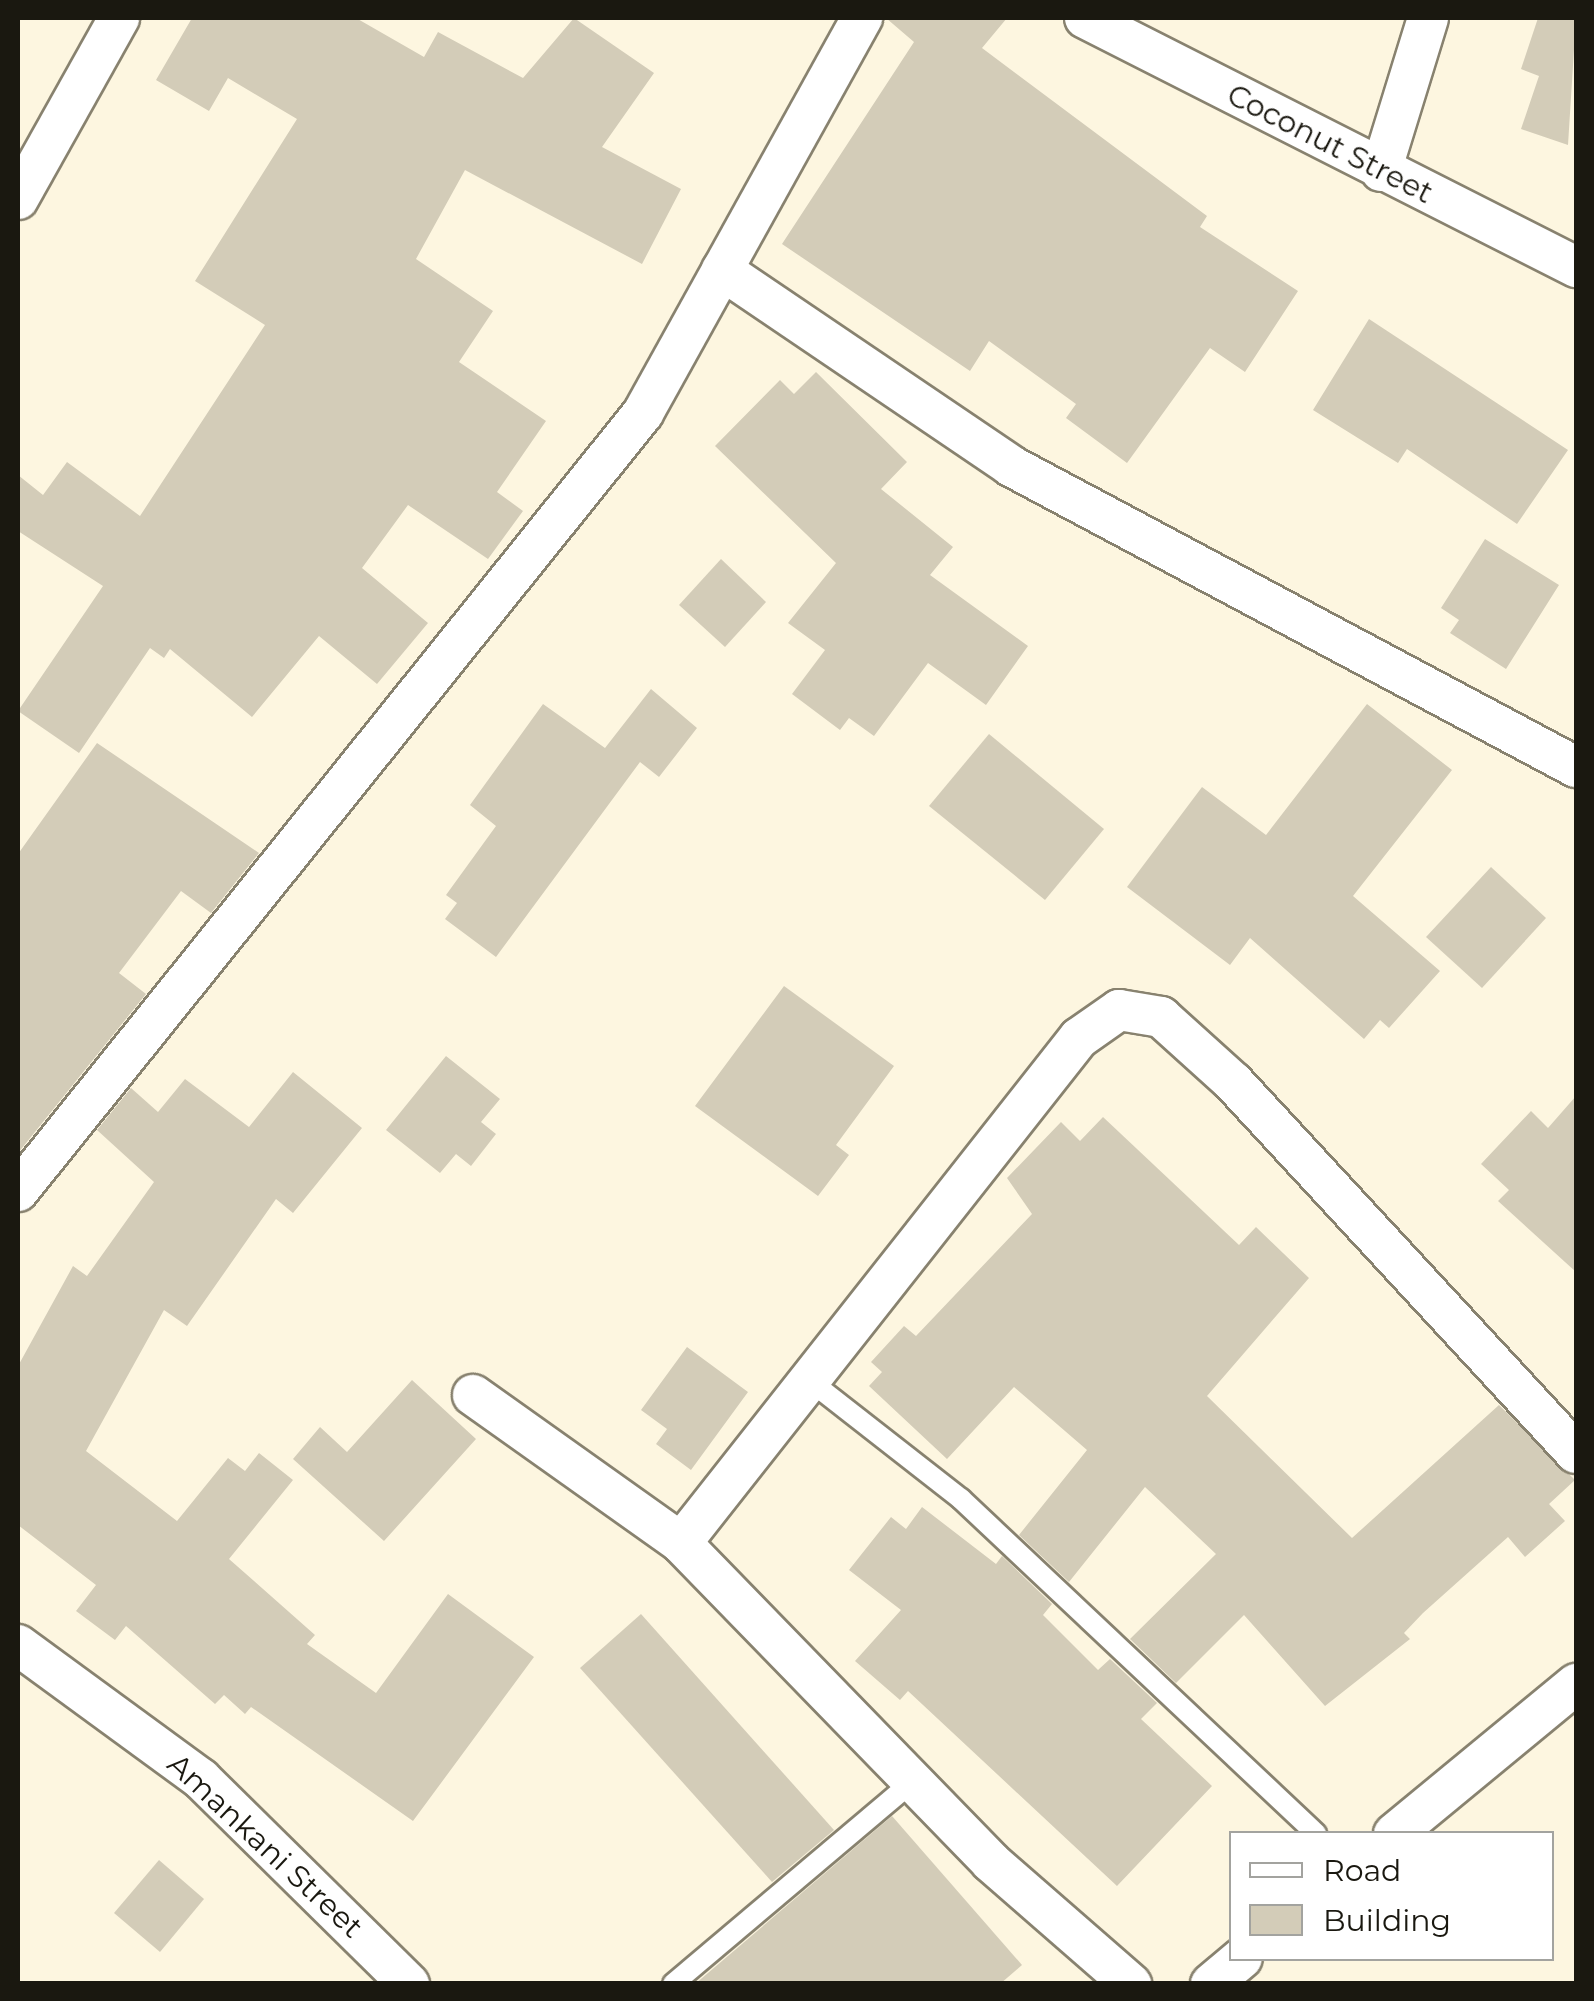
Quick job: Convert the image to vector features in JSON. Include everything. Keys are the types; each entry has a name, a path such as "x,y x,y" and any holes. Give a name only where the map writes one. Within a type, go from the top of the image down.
{"street":[{"path":"18,1190 642,413 862,18"},
{"name":"Coconut Street","path":"1085,18 1576,267"},
{"path":"1382,171 1428,18"},
{"path":"18,199 115,19"},
{"path":"722,270 1011,466 1576,766"},
{"path":"681,1543 806,1377 1079,1038 1119,1010 1161,1017 1234,1082 1576,1453"},
{"path":"473,1395 681,1543 913,1781 1131,1984"},
{"name":"Amankani Street","path":"18,1645 202,1778 409,1984"},
{"path":"1398,1831 1576,1684"},
{"path":"1211,1984 1238,1961"}],"lane":[{"path":"806,1377 961,1499 1313,1831"},
{"path":"673,1984 913,1781"}],"building":[{"path":"192,18 356,18 424,57 438,32 523,78 574,18 654,73 602,147 681,189 642,264 465,170 416,259 493,311 459,362 546,421 497,492 523,511 488,559 408,505 362,568 428,623 377,684 319,636 252,717 170,649 164,658 150,648 79,753 18,711 103,586 18,531 18,475 43,495 67,462 140,516 265,325 195,281 297,119 228,78 209,111 156,80"},
{"path":"886,18 1007,18 982,48 1207,216 1200,227 1298,291 1245,372 1210,348 1127,463 1066,418 1076,404 989,341 970,371 782,244 914,42"},
{"path":"1538,18 1576,18 1568,145 1521,129 1539,76 1521,69"},
{"path":"1369,319 1568,450 1517,524 1407,449 1398,463 1313,410"},
{"path":"816,372 907,462 881,489 953,547 930,575 1028,646 986,705 928,663 874,736 849,718 840,730 792,694 825,650 788,623 836,563 715,446 780,380 794,394"},
{"path":"1485,539 1559,585 1506,669 1450,633 1459,620 1441,608"},
{"path":"721,559 766,602 725,647 679,605"},
{"path":"651,689 697,728 659,777 640,762 496,957 445,919 457,903 446,895 496,826 470,805 543,704 605,748"},
{"path":"1367,704 1452,770 1353,896 1440,971 1389,1028 1380,1020 1364,1039 1250,938 1230,965 1127,887 1202,787 1266,835"},
{"path":"989,734 1104,829 1045,900 929,806"},
{"path":"97,743 259,853 211,913 181,891 119,973 146,994 18,1153 18,854"},
{"path":"1491,867 1546,918 1482,988 1426,937"},
{"path":"784,986 894,1066 836,1145 849,1155 818,1196 695,1106"},
{"path":"446,1056 500,1099 481,1122 496,1134 471,1166 456,1154 440,1173 386,1130"},
{"path":"293,1072 362,1128 293,1213 276,1199 187,1326 164,1310 86,1451 177,1521 228,1458 245,1471 259,1453 293,1480 229,1559 315,1635 307,1644 376,1693 448,1594 534,1657 413,1821 251,1707 245,1714 224,1695 215,1704 126,1626 115,1640 76,1611 96,1585 18,1525 18,1366 73,1266 87,1276 154,1182 97,1130 131,1088 158,1112 185,1079 249,1127"},
{"path":"1576,1096 1576,1272 1498,1201 1509,1190 1481,1164 1531,1111 1548,1128"},
{"path":"1103,1117 1239,1245 1256,1227 1309,1278 1207,1396 1352,1538 1499,1405 1575,1480 1549,1504 1565,1521 1525,1557 1508,1537 1423,1613 1404,1633 1410,1639 1325,1706 1244,1615 1176,1683 1130,1639 1216,1554 1145,1487 1069,1582 1019,1535 1087,1450 1014,1387 947,1459 869,1386 882,1372 871,1362 904,1326 916,1336 1032,1214 1007,1178 1061,1122 1080,1141"},
{"path":"687,1347 748,1392 691,1470 656,1444 667,1429 641,1410"},
{"path":"412,1380 476,1439 384,1541 293,1459 320,1427 347,1452"},
{"path":"922,1507 996,1564 1002,1556 1052,1604 1043,1615 1098,1670 1110,1659 1157,1703 1141,1719 1212,1786 1117,1886 908,1691 900,1700 855,1661 901,1610 849,1570 891,1517 906,1529"},
{"path":"641,1614 834,1830 772,1882 580,1668"},
{"path":"892,1816 1022,1965 1000,1984 695,1984"},
{"path":"159,1860 204,1899 160,1952 114,1913"}]}
